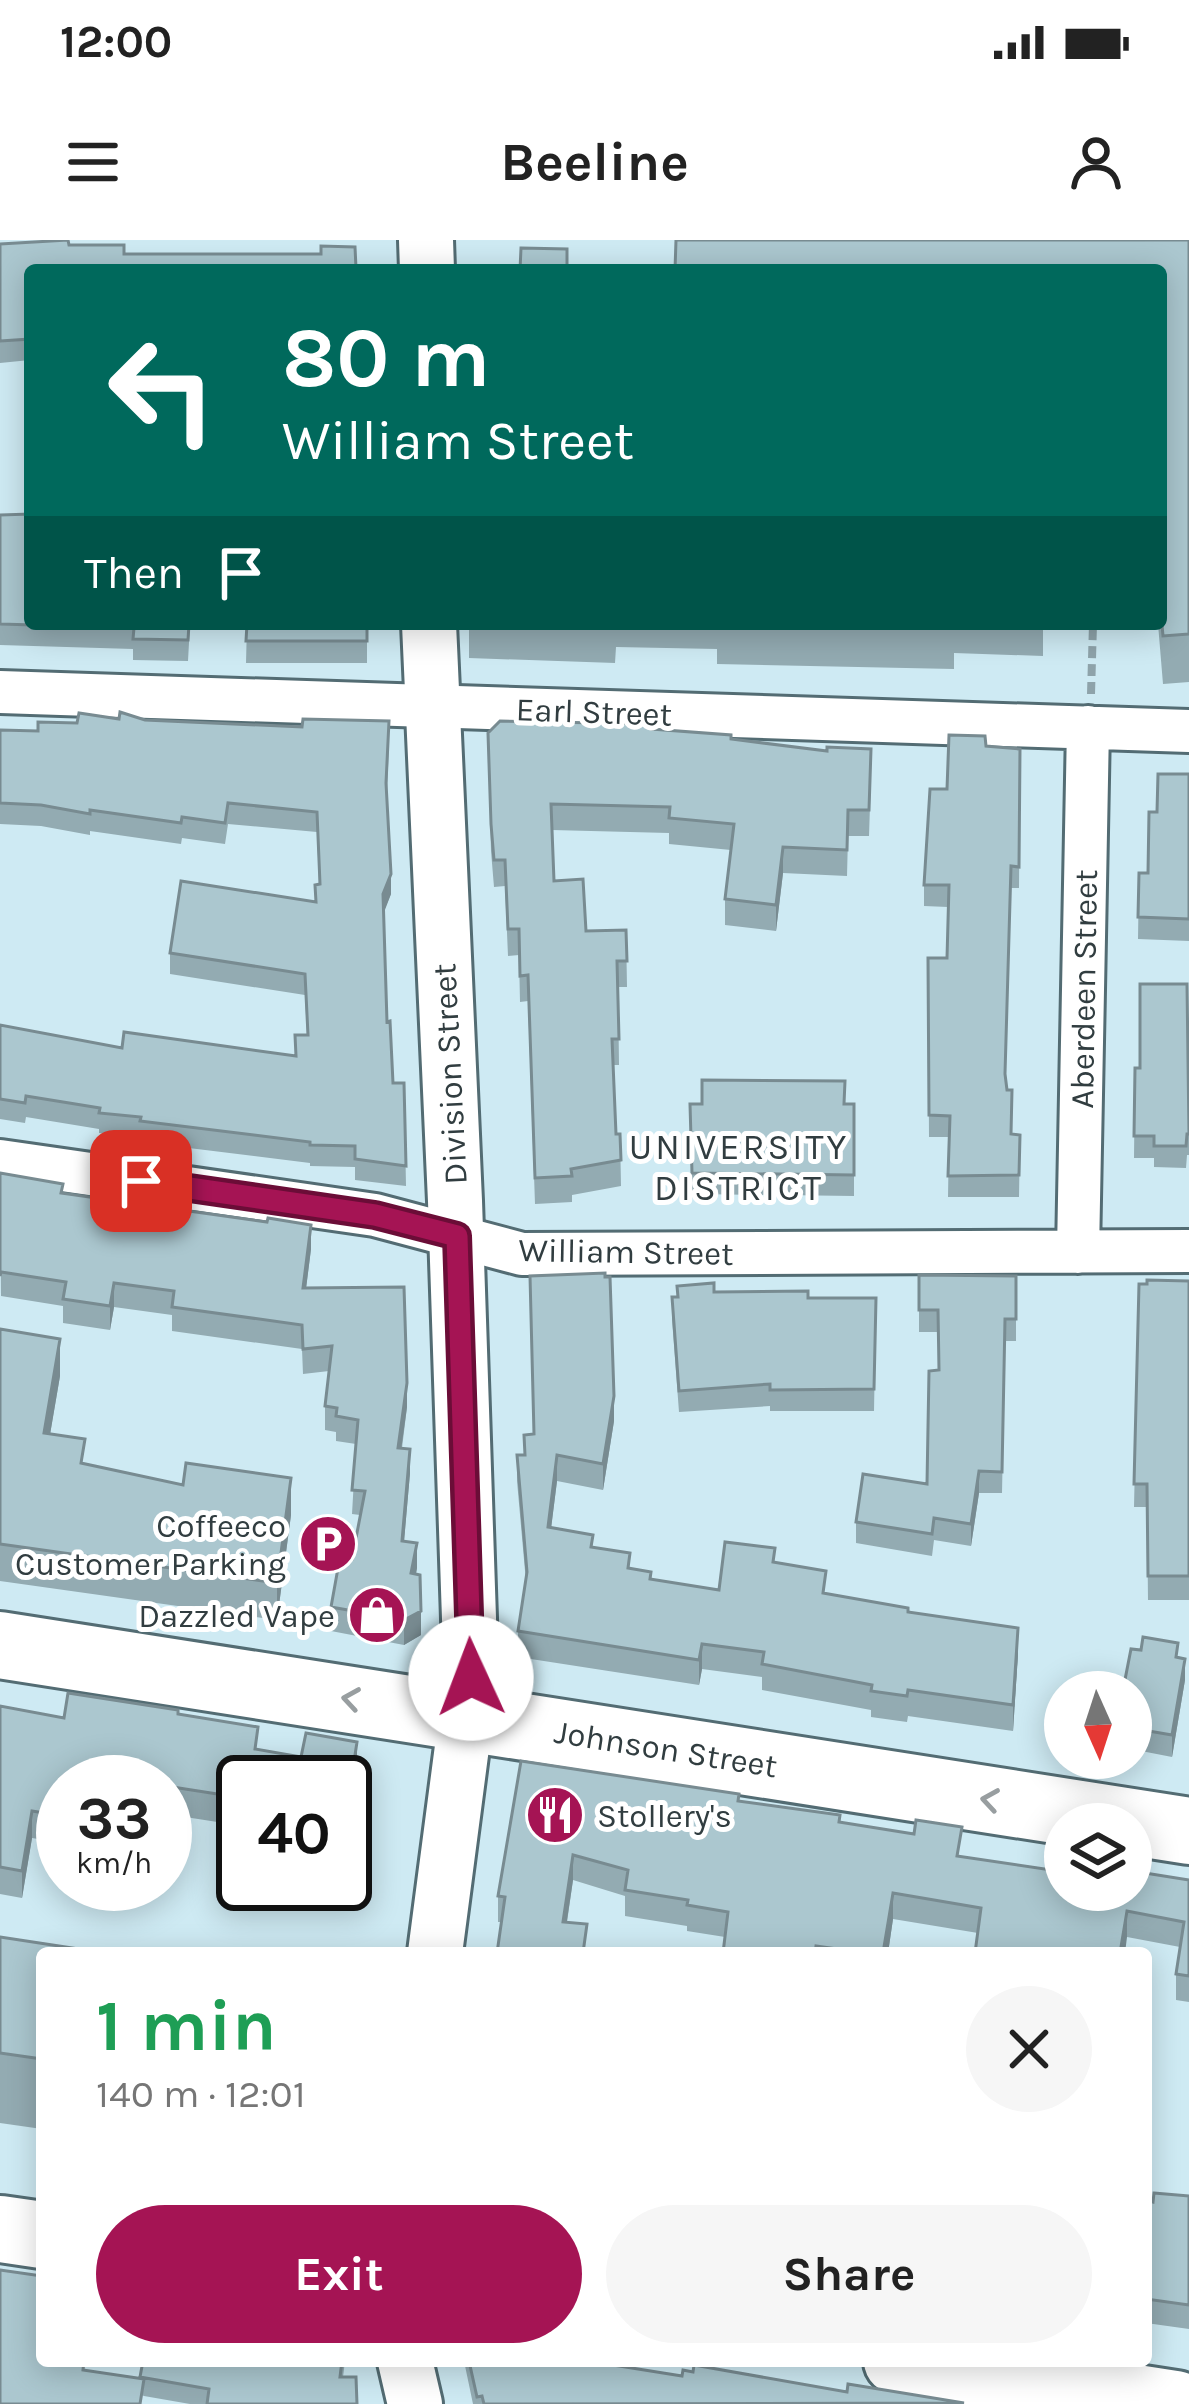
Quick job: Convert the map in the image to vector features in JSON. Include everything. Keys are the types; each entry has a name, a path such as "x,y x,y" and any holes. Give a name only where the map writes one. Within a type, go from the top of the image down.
{"main road":[{"name":"Johnson Street","path":"0,1645 1189,1832"},
{"path":"0,2229 36,2234"},
{"path":"936,2367 1175,2404"}],"street":[{"name":"Division Street","path":"429,630 457,1236 471,1678 436,1947"},
{"name":"Earl Street","path":"0,692 1089,714 1189,731"},
{"name":"Aberdeen Street","path":"1078,1252 1089,714"},
{"name":"William Street","path":"0,1161 375,1215 522,1254 1189,1251"},
{"path":"406,2367 415,2404"}],"path":[{"path":"1089,714 1093,630"}],"building":[{"path":"68,240 69,245 124,245 124,254 321,254 321,246 355,247 356,264 24,264 24,339 0,341 0,244"},
{"path":"676,240 1189,240 1189,634 1163,636 1162,630 1167,630 1167,264 675,264"},
{"path":"521,248 567,249 567,264 520,264"},
{"path":"24,514 24,625 0,624 0,515"},
{"path":"134,630 189,630 188,640 133,639"},
{"path":"247,630 367,630 367,641 246,641"},
{"path":"120,712 145,720 302,727 303,719 389,721 386,783 391,874 383,894 387,1022 393,1083 404,1083 406,1166 355,1159 355,1146 310,1145 140,1121 141,1117 99,1113 100,1108 26,1096 25,1103 0,1099 0,1025 122,1048 124,1032 296,1056 295,1035 308,1035 305,974 170,953 181,881 316,902 315,885 320,884 317,812 228,803 225,823 182,817 181,823 0,803 0,730 38,731 38,722 77,723 79,713 119,719"},
{"path":"500,721 652,724 652,729 731,735 731,739 827,751 827,747 871,749 869,810 848,810 847,850 783,847 776,905 725,899 734,824 669,818 670,807 551,804 554,881 583,879 586,931 626,930 627,961 617,961 619,1039 612,1039 621,1160 571,1169 572,1176 535,1178 528,975 520,976 519,929 508,929 505,860 494,860 491,824 488,733"},
{"path":"949,735 985,736 986,746 1020,749 1019,867 1011,866 1005,1074 1007,1090 1012,1090 1011,1134 1020,1135 1019,1175 948,1176 950,1116 929,1115 928,958 947,958 949,885 924,885 930,789 947,789"},
{"path":"1158,774 1189,774 1189,919 1138,917 1139,873 1148,873 1149,812 1157,812"},
{"path":"1140,984 1187,984 1186,1146 1154,1146 1154,1136 1134,1136"},
{"path":"702,1080 845,1081 844,1104 854,1104 854,1175 692,1173 690,1104 702,1104"},
{"path":"0,1173 63,1184 61,1193 311,1225 303,1288 404,1287 407,1383 398,1448 410,1449 402,1541 417,1543 411,1573 420,1575 421,1611 404,1620 331,1607 340,1557 352,1559 365,1491 352,1490 358,1420 336,1416 337,1408 325,1406 332,1346 303,1349 302,1325 172,1307 174,1291 114,1283 110,1306 63,1299 66,1282 1,1272 0,1276"},
{"path":"605,1273 610,1277 614,1396 603,1464 557,1455 548,1527 593,1535 591,1547 630,1553 628,1568 651,1572 650,1579 719,1590 725,1542 775,1548 773,1562 826,1571 823,1593 908,1608 908,1612 1018,1628 1013,1705 908,1690 907,1696 871,1691 872,1685 762,1664 764,1652 702,1644 699,1660 518,1631 527,1572 517,1455 525,1455 524,1435 534,1434 530,1276"},
{"path":"919,1275 1016,1276 1016,1319 1005,1319 1002,1472 979,1471 971,1524 934,1518 932,1534 856,1522 863,1474 927,1484 929,1371 939,1370 938,1310 919,1310"},
{"path":"1189,1281 1189,1576 1148,1576 1147,1484 1134,1484 1139,1284"},
{"path":"714,1283 714,1292 808,1291 808,1298 876,1298 874,1389 770,1390 770,1384 679,1391 672,1297 678,1297 677,1286"},
{"path":"0,1329 60,1339 44,1433 85,1439 81,1463 183,1485 186,1463 291,1478 277,1583 0,1544"},
{"path":"1143,1637 1178,1643 1176,1657 1185,1659 1172,1735 1152,1732 1152,1671 1127,1671 1131,1649 1141,1650"},
{"path":"68,1693 178,1710 178,1714 258,1727 255,1749 290,1755 216,1755 216,1794 192,1790 192,1755 36,1755 36,1812 32,1811 22,1871 0,1867 0,1706 64,1718"},
{"path":"306,1733 357,1742 355,1755 301,1755"},
{"path":"521,1761 739,1794 738,1801 840,1815 839,1822 914,1834 916,1820 962,1827 957,1856 1044,1869 1044,1911 1127,1911 1121,1947 976,1947 981,1908 893,1893 884,1947 724,1947 728,1912 625,1890 628,1870 573,1855 563,1922 587,1924 584,1947 498,1947 505,1897 498,1896"},
{"path":"1152,1874 1189,1880 1189,1976 1176,1974 1184,1922 1127,1911 1152,1911"},
{"path":"0,1937 66,1947 36,1947 36,2058 0,2053"},
{"path":"1154,2193 1189,2196 1189,2305 1152,2300"},
{"path":"0,2270 36,2275 36,2367 83,2367 144,2379 140,2404 0,2404"},
{"path":"142,2367 341,2367 340,2377 356,2377 357,2404 207,2404 209,2389 140,2377"},
{"path":"470,2367 626,2367 682,2376 683,2370 705,2367 847,2392 848,2384 964,2403 484,2404 482,2396 477,2397"}],"place":[{"name":"Coffeeco Customer Parking","path":"328,1544"},
{"name":"Dazzled Vape","path":"377,1615"},
{"name":"Stollery's","path":"555,1815"}],"district":[{"name":"UNIVERSITY DISTRICT","path":"739,1166"}],"route":[{"path":"141,1181 375,1215 457,1236 471,1678"}]}
